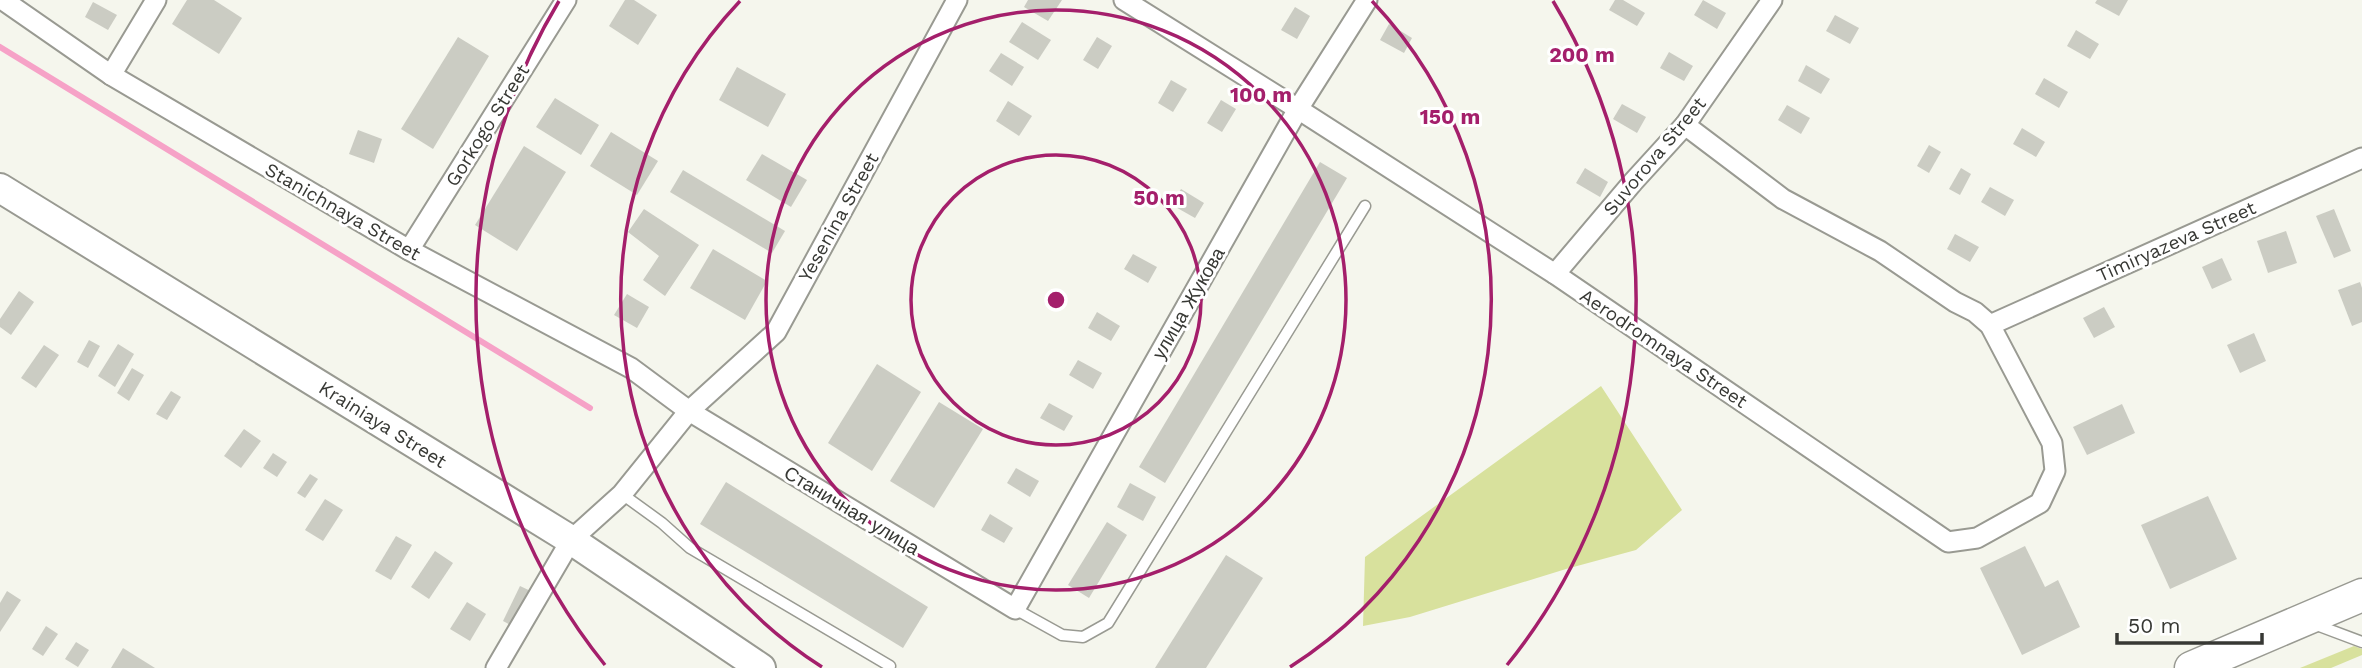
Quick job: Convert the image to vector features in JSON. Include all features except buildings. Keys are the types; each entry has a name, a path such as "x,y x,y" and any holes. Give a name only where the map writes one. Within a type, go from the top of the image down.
{"main road":[{"name":"Krainiaya Street","path":"0,188 570,540 761,668"},
{"path":"2191,668 2362,595"}],"street":[{"name":"Stanichnaya Street","path":"3,0 111,75 409,250 631,368 689,411"},
{"path":"111,75 156,0"},
{"name":"Gorkogo Street","path":"409,250 566,0"},
{"name":"Yesenina Street","path":"496,668 570,540 622,494 689,411 776,332 957,0"},
{"name":"Aerodromnaya Street","path":"1124,0 1555,274 1948,542 1977,538 2040,503 2055,471 2052,443 1990,325"},
{"name":"улица Жукова","path":"1015,609 1298,109 1367,0"},
{"name":"Suvorova Street","path":"1555,274 1685,125 1772,0"},
{"path":"1685,125 1783,199 1880,251 1955,302 1975,312 1990,325"},
{"name":"Timiryazeva Street","path":"1990,325 2362,158"},
{"name":"Станичная улица","path":"689,411 1015,609"}],"lane":[{"path":"1015,609 1062,635 1083,637 1108,623 1365,206"},
{"path":"622,494 662,523 690,548 890,666"},
{"path":"2304,620 2362,642"}],"green space":[{"path":"1601,386 1682,510 1636,550 1410,617 1363,626 1365,557"},
{"path":"2354,646 2362,649 2362,655 2331,668 2300,668"}],"waterway":[{"path":"0,47 590,408"}]}
